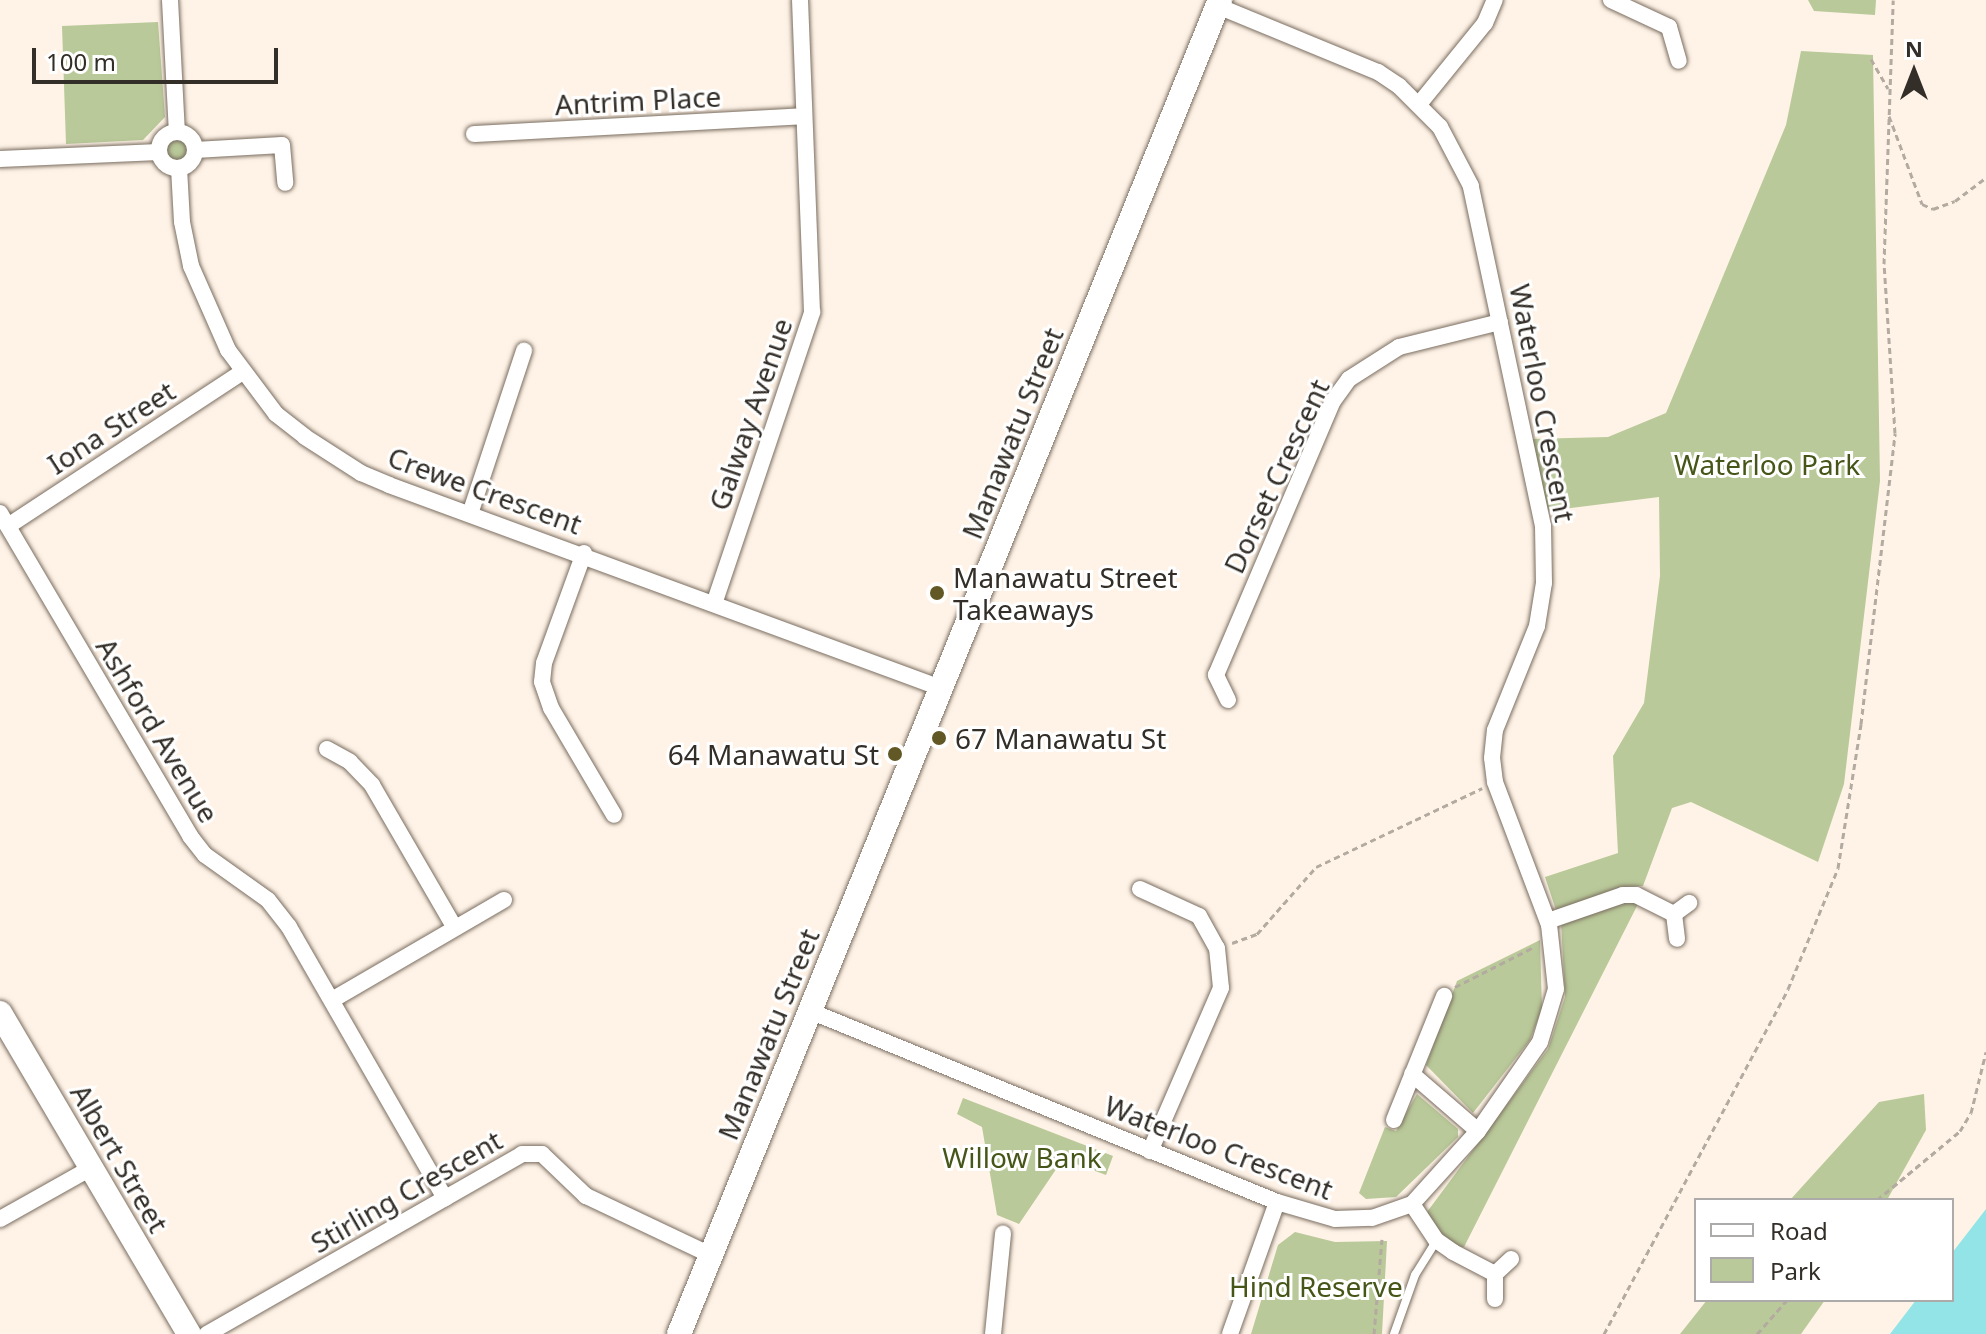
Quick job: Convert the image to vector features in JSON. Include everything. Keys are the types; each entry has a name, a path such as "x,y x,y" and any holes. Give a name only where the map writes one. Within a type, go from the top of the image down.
{"street":[{"path":"170,0 177,132"},
{"name":"Galway Avenue","path":"715,601 812,312 800,0"},
{"path":"1420,103 1485,23 1495,0"},
{"path":"1611,0 1669,27 1679,61"},
{"name":"Waterloo Crescent","path":"810,1011 1310,1215 1353,1219 1412,1204 1478,1131 1540,1042 1550,1018 1556,989 1548,921 1495,782 1495,730 1537,626 1544,583 1543,526 1471,186 1446,136 1420,103 1378,72 1219,3"},
{"name":"Manawatu Street","path":"679,1334 1219,3"},
{"name":"Antrim Place","path":"474,134 804,116"},
{"path":"177,132 188,135 195,150 193,160 179,168 168,166 159,152 166,136 177,132"},
{"path":"195,150 282,145 285,183"},
{"path":"0,159 159,152"},
{"name":"Crewe Crescent","path":"179,168 182,222 191,266 242,372 276,414 361,473 715,601 941,688"},
{"name":"Dorset Crescent","path":"1228,700 1216,675 1333,401 1349,379 1399,347 1500,322"},
{"path":"471,511 524,351"},
{"name":"Iona Street","path":"4,519 242,372"},
{"name":"Ashford Avenue","path":"4,519 190,836 205,855 268,900 332,1000 445,1198"},
{"path":"584,553 544,663 542,682 551,708 614,815"},
{"path":"327,749 350,762 372,785 455,928"},
{"path":"1140,889 1199,916 1217,948 1221,988 1150,1151"},
{"path":"1548,921 1623,895 1636,895 1674,914"},
{"path":"332,1000 504,900"},
{"path":"1674,914 1689,903"},
{"path":"1674,914 1677,939"},
{"path":"1394,1120 1444,996"},
{"name":"Albert Street","path":"0,1013 189,1334"},
{"path":"1412,1074 1478,1131"},
{"name":"Stirling Crescent","path":"207,1334 522,1154 542,1154 586,1196 711,1255"},
{"path":"0,1219 91,1168"},
{"path":"1230,1334 1277,1202"},
{"path":"1412,1204 1436,1240 1495,1274"},
{"path":"993,1334 1003,1233"},
{"path":"1495,1299 1495,1274 1511,1259"}],"lane":[{"path":"1394,1334 1415,1275 1436,1240"}],"path":[{"path":"1604,1334 1788,989 1838,868 1895,433 1884,264 1893,0"},
{"path":"1871,59 1888,88 1890,123 1922,204 1933,209 1955,201 1986,178"},
{"path":"1217,948 1257,934 1316,867 1495,782"},
{"path":"1879,1198 1960,1131 1971,1113 1986,1052"},
{"path":"1374,1334 1382,1239"},
{"path":"1757,1334 1785,1302"}],"green space":[{"path":"1808,0 1876,0 1875,15 1814,11"},
{"path":"158,22 165,117 143,140 66,144 62,26"},
{"name":"Waterloo Park","path":"1801,51 1873,55 1880,481 1844,784 1818,862 1691,802 1672,808 1643,886 1625,887 1556,910 1545,877 1618,853 1613,756 1644,703 1660,576 1659,497 1547,511 1531,439 1608,437 1666,413 1786,125"},
{"path":"177,138 188,145 189,150 182,161 177,162 166,155 165,150 172,139"},
{"path":"1624,899 1638,904 1464,1247 1458,1248 1439,1232 1427,1212 1548,1049 1565,997 1561,921"},
{"path":"1540,940 1542,1009 1530,1040 1473,1113 1426,1065 1457,981"},
{"path":"1417,1094 1458,1129 1458,1137 1396,1197 1366,1199 1359,1193 1385,1127 1396,1131"},
{"path":"1924,1094 1926,1130 1888,1198 1792,1198 1879,1102"},
{"name":"Willow Bank","path":"963,1098 1113,1156 1106,1175 1063,1159 1019,1224 997,1215 982,1127 957,1114"},
{"name":"Hind Reserve","path":"1295,1232 1335,1242 1387,1241 1382,1334 1251,1334 1278,1245"},
{"path":"1705,1302 1824,1302 1801,1334 1680,1334"}],"water":[{"path":"1986,1209 1986,1334 1890,1334 1914,1302 1954,1302 1954,1250"}],"place":[{"name":"Manawatu Street Takeaways","path":"937,593"},
{"name":"67 Manawatu St","path":"939,738"},
{"name":"64 Manawatu St","path":"895,754"}]}
